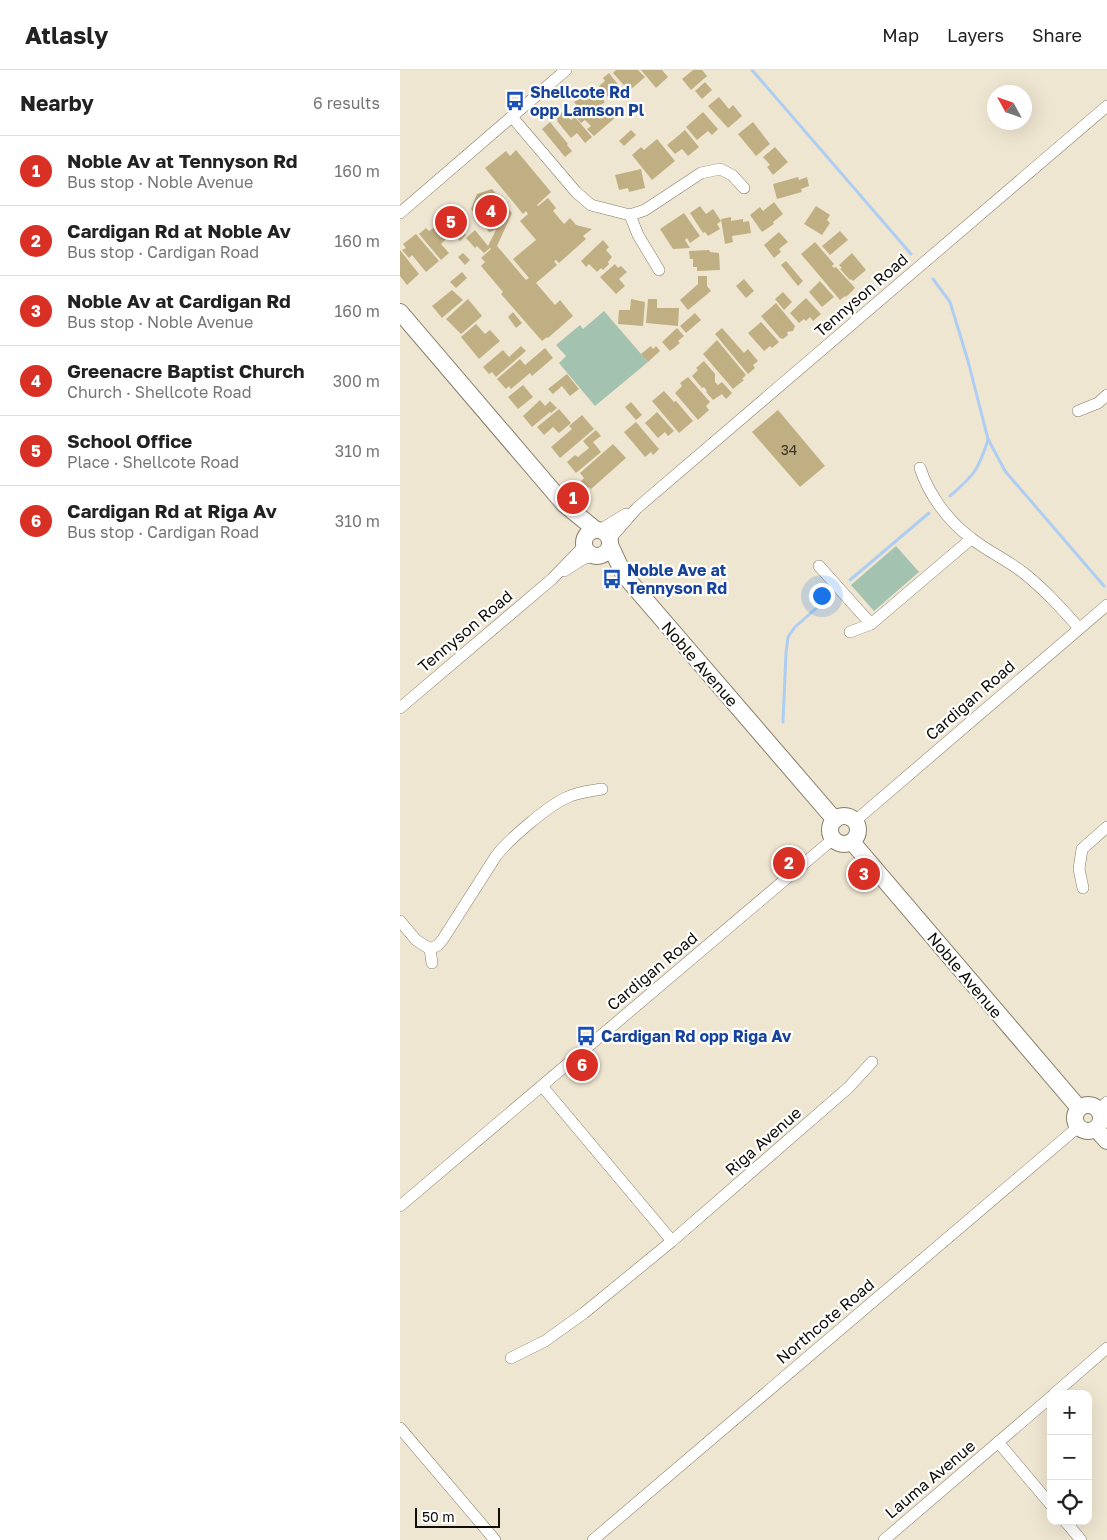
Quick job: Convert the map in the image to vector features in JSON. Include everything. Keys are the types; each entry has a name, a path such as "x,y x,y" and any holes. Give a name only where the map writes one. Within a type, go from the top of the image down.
{"street":[{"path":"400,213 566,70"},
{"name":"Tennyson Road","path":"604,536 1107,106"},
{"path":"512,117 576,192 591,205 630,215 645,210 701,173 720,169 732,175 744,188"},
{"path":"630,215 638,235 660,270"},
{"name":"Noble Avenue","path":"400,312 564,504 604,536 624,575 835,820"},
{"path":"1078,411 1098,403 1107,395"},
{"path":"920,468 925,482 956,525 971,539 1003,557 1024,574 1043,590 1079,628"},
{"name":"Noble Avenue","path":"564,504 589,550 624,575"},
{"path":"588,534 604,536 605,552 589,550 588,534"},
{"path":"850,632 870,624 971,539"},
{"name":"Tennyson Road","path":"400,708 552,578 589,550"},
{"path":"819,566 870,624"},
{"name":"Cardigan Road","path":"855,821 1107,605"},
{"path":"400,921 416,940 426,948 430,949 438,945 496,856 507,843 558,802 570,796 602,789"},
{"path":"845,817 855,821 858,832 852,842 842,844 833,838 830,829 835,820 845,817"},
{"path":"1083,888 1080,869 1082,849 1107,827"},
{"name":"Cardigan Road","path":"400,1206 833,838"},
{"name":"Noble Avenue","path":"852,842 1079,1108"},
{"path":"430,949 432,963"},
{"name":"Riga Avenue","path":"511,1358 545,1341 584,1313 672,1241 848,1088 872,1062"},
{"path":"542,1086 672,1241"},
{"path":"1086,1105 1102,1106 1099,1125 1088,1131 1080,1129 1074,1119 1079,1108 1086,1105"},
{"name":"Northcote Road","path":"593,1540 1078,1126"},
{"path":"1096,1128 1107,1141"},
{"path":"1059,1390 1107,1348"},
{"name":"Lauma Avenue","path":"884,1540 1047,1400"},
{"path":"400,1428 495,1540"},
{"name":"Lauma Avenue","path":"998,1442 1047,1499"},
{"path":"1068,1525 1081,1540"}],"green space":[{"path":"604,311 648,362 595,406 559,363 566,356 556,345 580,325 583,329"},
{"path":"896,546 919,572 874,611 851,585"}],"building":[{"path":"616,70 638,70 645,77 629,91 613,73"},
{"path":"641,70 662,70 668,77 656,88"},
{"path":"693,70 702,70 707,76 691,90 682,79"},
{"path":"609,73 620,87 608,97 599,86 605,81 603,78"},
{"path":"705,82 712,90 702,99 695,91"},
{"path":"597,92 605,102 601,105 605,115 611,110 617,116 594,136 587,129 591,126 585,120 581,123 572,112 579,108 574,102 581,97 583,100 589,95 591,97"},
{"path":"719,97 729,109 733,105 742,116 728,128 708,106"},
{"path":"563,111 571,120 575,117 592,137 585,143 577,133 571,138 557,121 556,117"},
{"path":"703,112 718,129 712,135 708,131 697,140 686,127"},
{"path":"550,122 572,151 565,157 542,129"},
{"path":"753,122 770,144 756,156 738,134"},
{"path":"631,130 636,135 624,146 619,141"},
{"path":"685,130 699,147 688,156 682,149 675,154 667,145"},
{"path":"657,139 675,161 652,180 632,155 641,147 644,150"},
{"path":"775,147 788,162 773,175 767,167 770,165 763,157"},
{"path":"516,150 551,192 537,205 548,198 556,208 553,211 564,224 570,218 576,225 592,229 583,236 586,239 559,263 556,260 554,261 557,265 536,283 555,305 560,300 573,316 542,341 501,294 503,292 481,266 485,262 481,258 491,249 484,253 477,246 475,248 466,238 475,230 488,246 496,230 489,232 471,209 477,194 492,189 512,213 497,246 526,280 529,278 513,259 536,240 520,221 528,214 526,211 523,214 485,168 506,151 510,156"},
{"path":"641,169 645,188 629,192 628,188 619,190 615,175"},
{"path":"798,177 799,180 807,177 809,186 801,189 802,192 777,199 773,184"},
{"path":"774,202 783,214 773,222 774,224 762,232 750,215 760,207 763,211"},
{"path":"700,206 706,214 713,209 721,221 717,224 720,229 708,236 705,232 703,233 690,213"},
{"path":"816,206 830,215 827,220 830,223 822,235 804,224"},
{"path":"449,207 465,226 461,229 466,235 460,241 437,218"},
{"path":"684,213 700,236 690,243 687,238 685,240 690,248 673,249 660,229"},
{"path":"731,217 731,221 743,219 743,222 749,221 751,233 732,236 733,242 725,244 721,219"},
{"path":"435,227 446,239 441,244 449,253 441,260 419,234 426,228 429,231"},
{"path":"840,231 848,240 830,255 822,246"},
{"path":"779,232 788,242 779,249 781,252 774,258 764,245"},
{"path":"416,234 439,261 426,272 412,255 409,258 402,250 406,248 403,244"},
{"path":"603,240 609,247 606,250 612,257 608,262 609,264 603,270 601,268 597,272 589,264 586,267 581,261"},
{"path":"815,242 834,264 832,266 836,267 855,288 840,300 801,254"},
{"path":"400,250 419,274 407,285 400,276"},
{"path":"709,250 710,252 719,253 720,270 697,271 697,267 693,267 693,259 690,259 689,251"},
{"path":"463,253 470,260 465,265 458,257"},
{"path":"852,253 866,270 853,281 840,269 842,268 839,265"},
{"path":"786,261 803,281 798,286 781,265"},
{"path":"615,264 618,268 621,266 627,272 619,279 625,286 616,294 600,277"},
{"path":"462,272 467,278 456,288 450,282"},
{"path":"698,276 707,276 707,286 711,291 688,310 680,300 698,284"},
{"path":"744,279 754,291 746,298 736,286"},
{"path":"820,281 834,297 822,307 809,292"},
{"path":"452,290 463,300 442,318 432,306"},
{"path":"783,292 792,302 784,310 775,299"},
{"path":"806,298 821,314 813,321 810,317 806,321 804,319 799,323 790,313"},
{"path":"468,299 482,316 461,334 446,319"},
{"path":"631,299 645,302 643,326 618,324 619,310 630,310"},
{"path":"648,299 657,299 657,308 679,308 678,326 646,323"},
{"path":"776,303 795,326 793,331 787,332 788,335 783,339 761,316"},
{"path":"513,312 522,323 516,328 508,317"},
{"path":"695,313 701,320 686,333 680,326"},
{"path":"761,322 779,342 772,348 770,346 764,351 748,333"},
{"path":"476,324 485,334 490,330 500,341 479,359 461,337"},
{"path":"677,328 684,336 678,341 680,343 670,351 662,342"},
{"path":"722,328 744,353 748,349 758,361 753,365 755,368 748,374 715,334"},
{"path":"717,340 746,375 742,379 744,380 733,389 703,354"},
{"path":"521,346 526,351 496,377 492,372 489,374 483,367 503,350 509,357"},
{"path":"651,346 653,349 656,346 660,351 648,362 641,354"},
{"path":"545,348 553,358 532,376 530,373 511,389 509,386 506,389 497,379 520,359 525,365"},
{"path":"704,361 715,374 715,382 718,385 722,382 732,393 726,399 722,394 713,400 704,387 702,388 692,376 698,370 696,368"},
{"path":"567,374 579,389 570,396 562,386 553,394 548,389"},
{"path":"688,377 710,402 706,406 709,410 698,420 675,393 682,386 680,383"},
{"path":"523,385 533,397 518,409 508,397"},
{"path":"664,391 674,402 676,401 693,421 679,433 652,401"},
{"path":"540,400 545,406 550,401 557,408 532,427 523,416"},
{"path":"631,402 642,415 636,420 625,407"},
{"path":"559,409 571,423 559,433 553,427 544,435 537,427"},
{"path":"778,410 825,466 800,487 752,432"},
{"path":"657,412 674,431 668,436 665,432 658,438 645,423"},
{"path":"582,415 594,429 560,458 551,447 572,429 569,426"},
{"path":"636,422 659,449 653,455 651,452 645,457 624,432"},
{"path":"596,430 601,436 593,442 601,452 576,473 567,462 575,455 578,457 589,448 583,441"},
{"path":"613,444 626,458 591,489 588,488 581,481 584,478 580,473"}],"waterway":[{"path":"752,70 911,254"},
{"path":"933,279 950,302 968,361 988,439 1005,471 1104,586"},
{"path":"950,496 974,472 988,440"},
{"path":"850,580 929,513"},
{"path":"783,722 788,637 795,627 829,597"}],"place":[{"name":"Shellcote Rd opp Lamson Pl","path":"515,101"},
{"name":"Greenacre Baptist Church","path":"491,211"},
{"name":"School Office","path":"451,222"},
{"name":"Noble Av at Tennyson Rd","path":"573,498"},
{"name":"Noble Ave at Tennyson Rd","path":"612,579"},
{"name":"Cardigan Rd at Noble Av","path":"789,863"},
{"name":"Noble Av at Cardigan Rd","path":"864,874"},
{"name":"Cardigan Rd opp Riga Av","path":"586,1036"},
{"name":"Cardigan Rd at Riga Av","path":"582,1065"}]}
